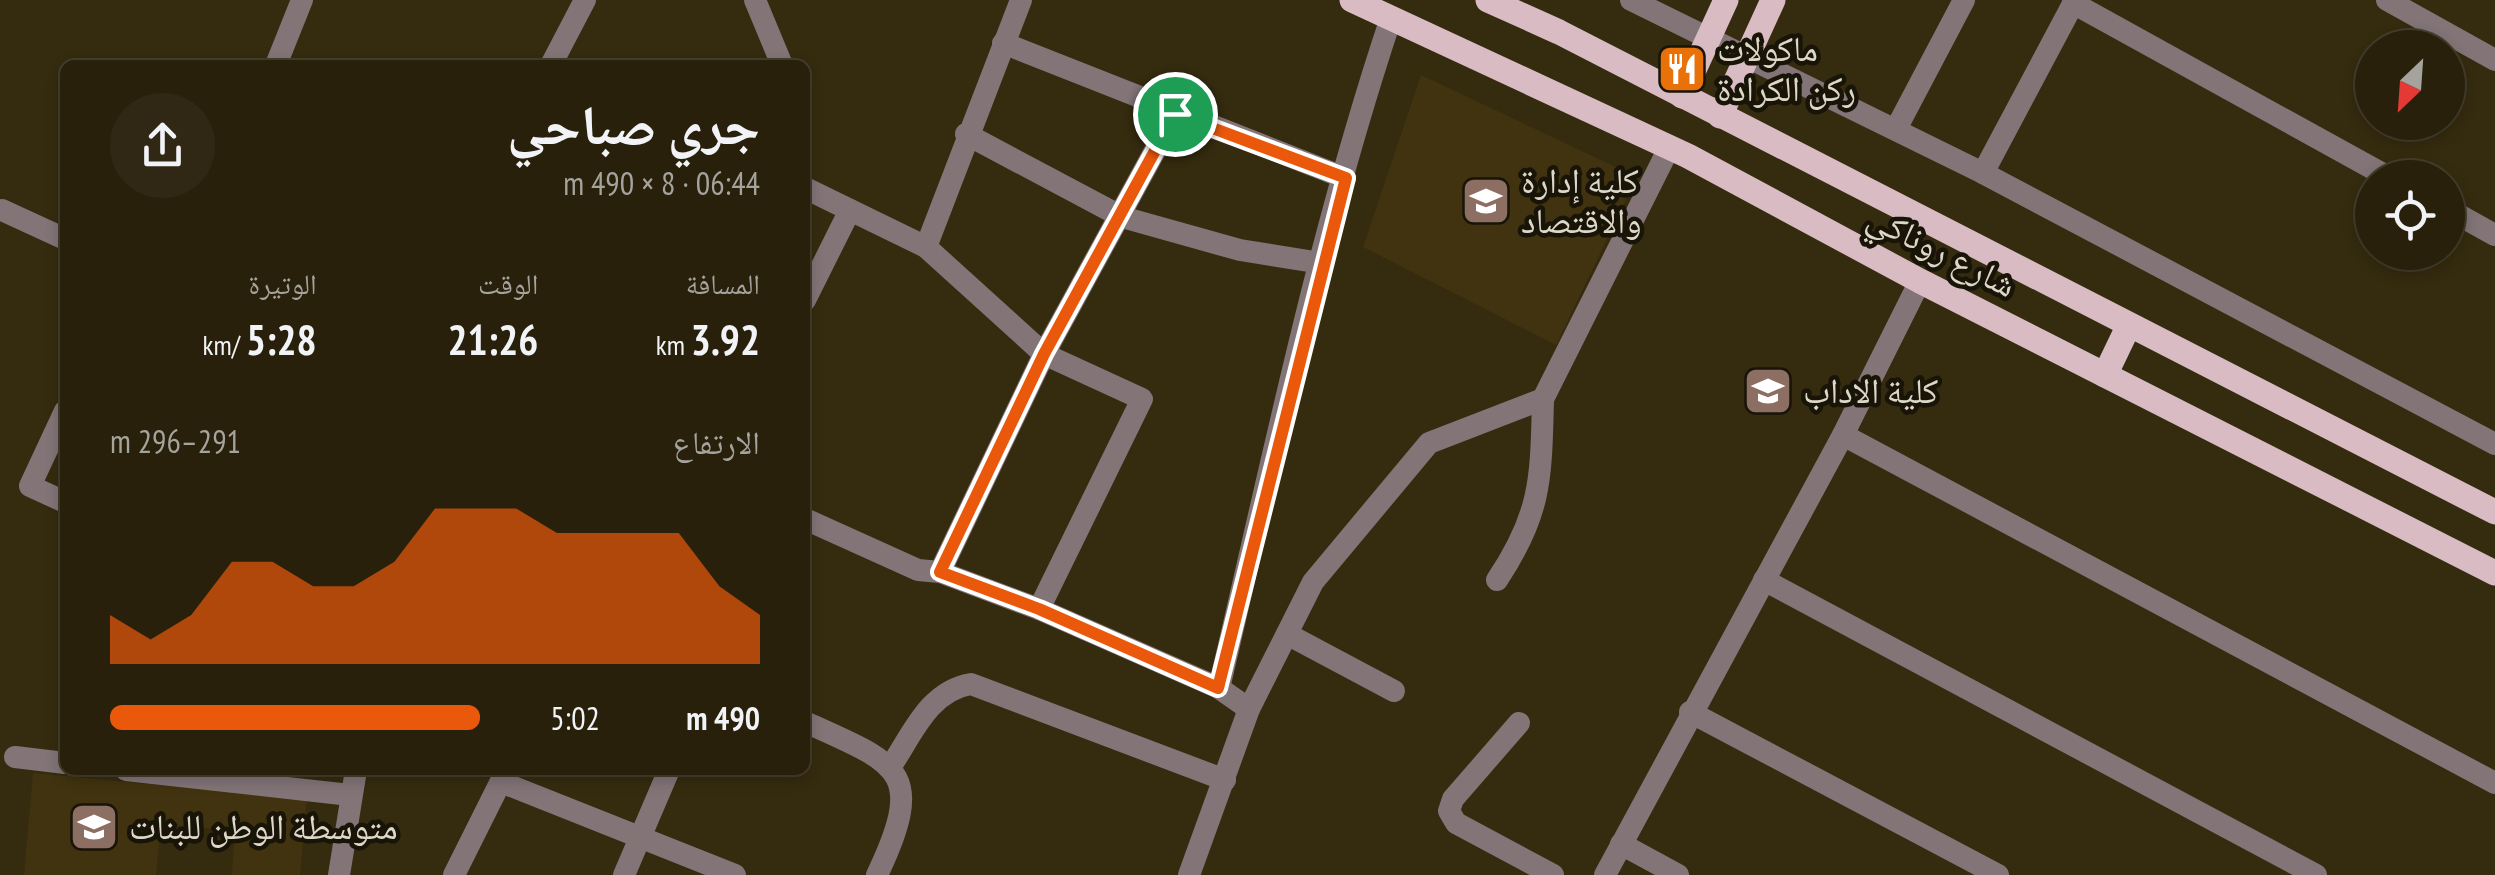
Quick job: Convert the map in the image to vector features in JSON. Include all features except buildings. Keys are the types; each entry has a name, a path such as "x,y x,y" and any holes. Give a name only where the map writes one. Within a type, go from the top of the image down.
{"main road":[{"name":"شارع روناكي","path":"1352,0 1669,148 2495,572"},
{"name":"شارع روناكي","path":"1488,0 2495,512"},
{"path":"1682,96 1726,0"},
{"path":"1720,116 1773,0"},
{"path":"2106,375 2129,325"}],"street":[{"path":"555,60 585,0"},
{"path":"755,0 780,60"},
{"path":"926,247 966,134 1021,0"},
{"path":"1631,0 1983,173 2495,444"},
{"path":"1896,129 1964,0"},
{"path":"2388,0 2495,60"},
{"path":"1983,173 2074,1 2358,160"},
{"path":"277,60 294,2"},
{"path":"1218,688 1321,263 1362,106 1391,18"},
{"path":"1003,44 1346,178"},
{"path":"940,572 1044,354 1175,114"},
{"path":"966,134 1122,217 1240,250 1321,263"},
{"path":"1498,580 1526,537 1540,484 1543,399 1669,148"},
{"path":"810,190 926,247 1044,354 1142,400 1039,609"},
{"path":"2,210 60,237"},
{"path":"810,290 850,210"},
{"path":"2465,218 2495,235"},
{"path":"1605,875 1843,435 1920,280"},
{"path":"1189,875 1249,709 1313,582 1429,443 1543,399"},
{"path":"60,422 30,486 60,500"},
{"path":"1843,435 2495,783"},
{"path":"810,521 918,570 940,572 1039,609 1218,688 1249,709"},
{"path":"1764,580 2316,875"},
{"path":"1287,634 1394,691"},
{"path":"892,766 935,700 952,687 971,684 1225,780"},
{"path":"1690,712 1998,875"},
{"path":"1519,723 1453,799 1449,811 1456,822 1553,875"},
{"path":"810,725 892,766 902,788 896,834 877,875"},
{"path":"15,757 60,762"},
{"path":"169,775 350,796"},
{"path":"338,875 355,775"},
{"path":"624,875 667,775"},
{"path":"454,875 504,776 639,840 735,875"},
{"path":"1621,844 1678,875"}],"shaded area":[{"path":"1421,75 1637,177 1556,345 1363,247"},
{"name":"متوسطة الوطن للبنات","path":"33,773 307,799 300,875 232,875 235,831 161,824 156,875 24,875"}],"place":[{"name":"ماكولات ركن الكرادة","path":"1682,69"},
{"name":"كلية إدارة والاقتصاد","path":"1486,201"},
{"name":"كلية الاداب","path":"1768,391"},
{"name":"متوسطة الوطن للبنات","path":"94,827"}],"route":[{"path":"1175,114 1346,178 1321,263 1218,688 1039,609 940,572 1044,354 1175,114"}]}
